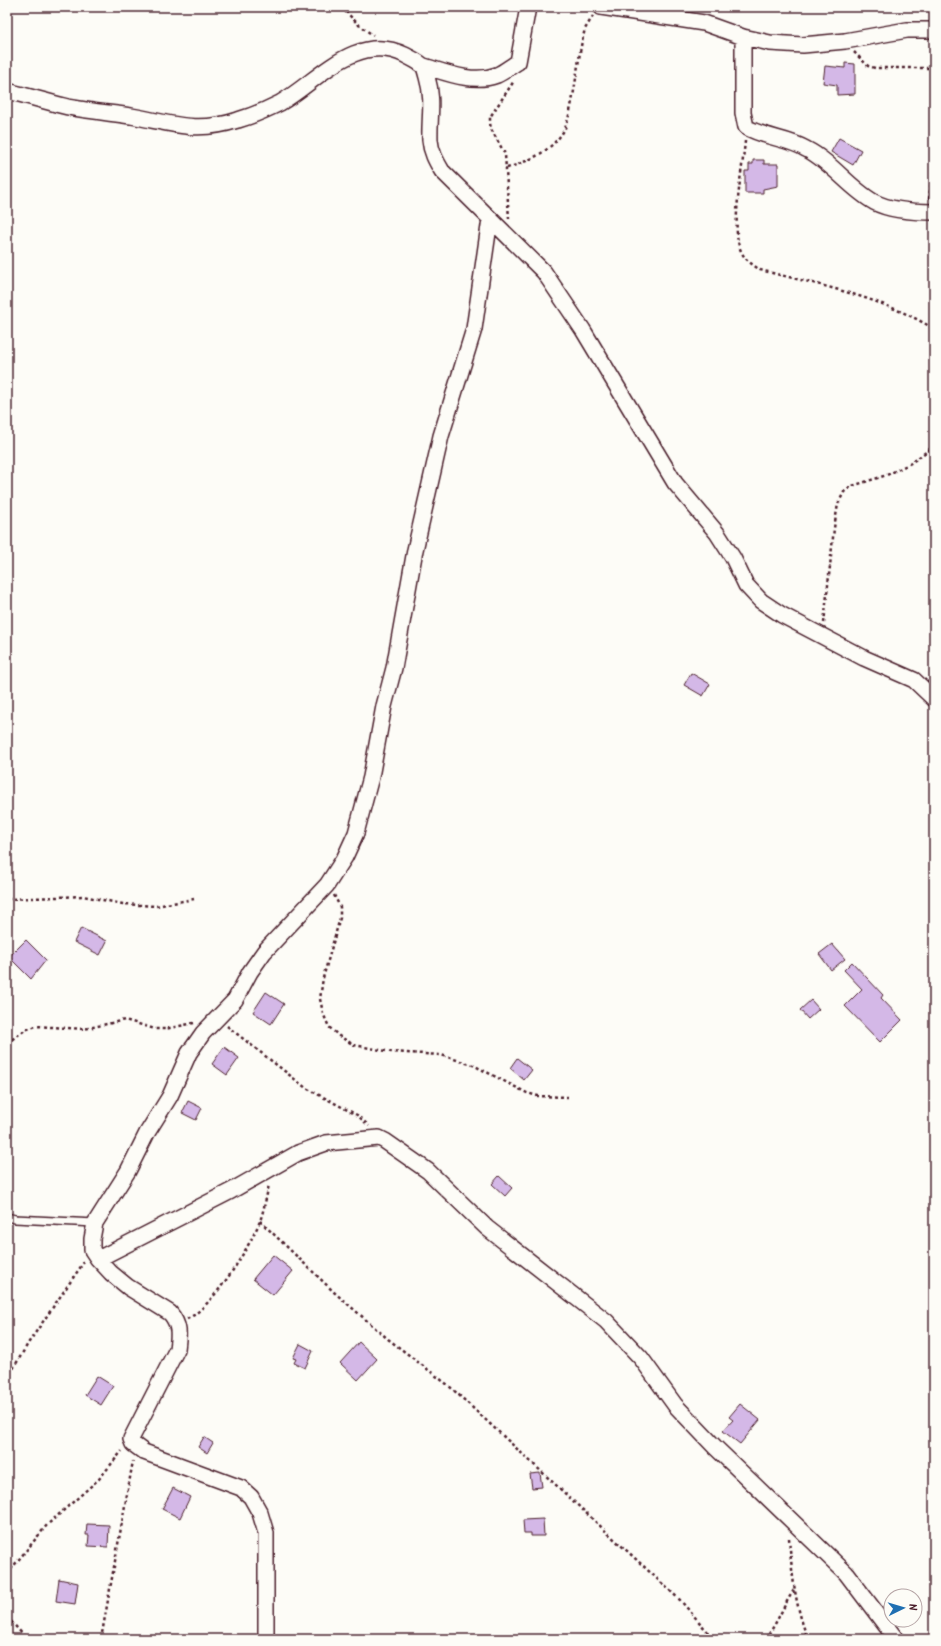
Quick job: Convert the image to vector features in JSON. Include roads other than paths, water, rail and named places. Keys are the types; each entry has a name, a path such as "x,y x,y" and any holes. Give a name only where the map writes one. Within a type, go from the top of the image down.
{"street":[{"path":"7,91 67,106 130,116 180,127 202,128 230,123 280,103 321,73 357,53 378,48 396,51 424,66 464,78 481,78 497,75 518,62 528,7"},
{"path":"601,7 704,23 743,37 770,43 803,45 845,41 907,30 934,30"},
{"path":"743,37 743,113 746,127 757,134 806,148 831,166 874,202 902,210 931,212"},
{"path":"424,66 431,94 430,141 433,155 442,171 544,272 583,330 676,483 716,533 733,558 746,585 761,601 864,658 914,680 934,699"},
{"path":"266,1639 266,1533 260,1513 251,1497 241,1488 144,1452 133,1443 177,1348 179,1332 177,1322 170,1314 128,1287 111,1273 95,1255 92,1239 95,1223 128,1171 147,1133 170,1096 189,1053 203,1033 218,1020 235,1000 250,972 264,952 327,885 345,857 356,833 365,805 384,706 394,668 415,550 441,436 474,329 490,219"},
{"path":"95,1255 231,1191 298,1152 326,1143 379,1138 403,1152 428,1171 487,1228 606,1321 641,1358 675,1405 715,1447 846,1573 896,1639"}],"lane":[{"path":"7,1217 22,1220 95,1223"}]}
